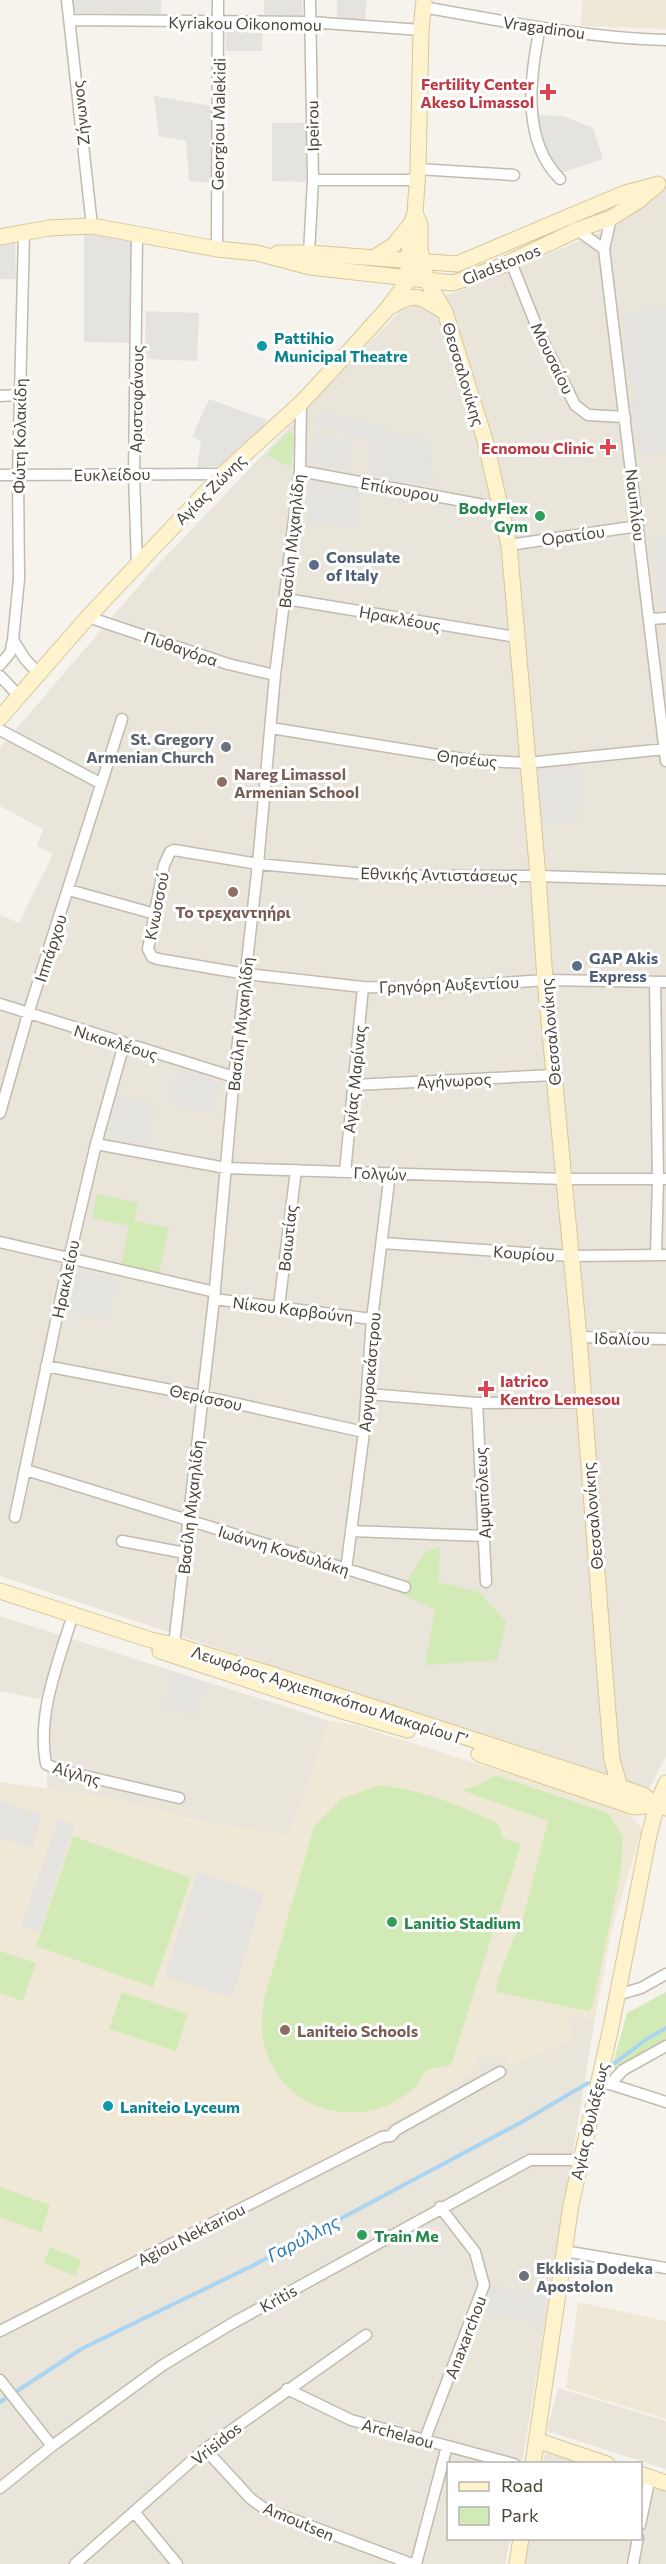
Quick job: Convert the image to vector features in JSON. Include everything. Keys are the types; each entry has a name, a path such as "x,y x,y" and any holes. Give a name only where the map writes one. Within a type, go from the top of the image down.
{"main road":[{"name":"Θεσσαλονίκης","path":"424,3 421,30 418,175 413,218 420,225 415,261 445,312 485,440 509,545 545,980 579,1337 582,1402 612,1760 620,1787"},
{"name":"Gladstonos","path":"257,254 309,253 447,265 466,262 625,193 662,183"},
{"name":"Gladstonos","path":"0,237 49,228 92,226 257,254 310,267 453,283 511,262 577,230 610,218 662,183"},
{"path":"375,257 394,244 413,218"},
{"name":"Αγίας Ζώνης","path":"0,718 88,617 223,474 301,403 387,309 409,279 415,261"},
{"path":"375,274 390,286 387,309"},
{"path":"445,312 445,300 453,283"},
{"name":"Θεσσαλονίκης","path":"387,309 407,297 417,297 445,312"},
{"name":"Λεωφόρος Αρχιεπισκόπου Μακαρίου Γ’","path":"0,1591 174,1645 634,1807 661,1807"},
{"name":"Λεωφόρος Αρχιεπισκόπου Μακαρίου Γ’","path":"0,1602 620,1787 644,1795 661,1807"},
{"path":"590,1778 603,1771 612,1760"},
{"name":"Αγίας Φυλάξεως","path":"534,2462 564,2251 580,2160 604,2084 617,1995 648,1835 661,1807 666,1783"},
{"path":"536,2440 604,2462"},
{"path":"645,2476 666,2483"},
{"path":"517,2564 521,2540"}],"street":[{"name":"Ζήνωνος","path":"67,0 92,226"},
{"name":"Georgiou Malekidi","path":"217,249 218,0"},
{"name":"Ipeirou","path":"309,253 313,180 310,0"},
{"name":"Vragadinou","path":"424,3 540,27 637,39 666,40"},
{"name":"Kyriakou Oikonomou","path":"69,20 310,22 421,30"},
{"path":"540,27 535,49 532,121 551,170 560,179"},
{"path":"313,180 418,175 514,175"},
{"name":"Ναυπλίου","path":"610,218 604,249 665,755"},
{"path":"577,230 604,249"},
{"name":"Φώτη Κολακίδη","path":"0,665 10,653 13,640 18,579 19,396 24,233"},
{"name":"Αριστοφάνους","path":"137,234 134,474 137,565"},
{"name":"Μουσαίου","path":"511,262 540,336 575,405 588,415 625,417"},
{"path":"0,396 19,396"},
{"name":"Βασίλη Μιχαηλίδη","path":"174,1645 214,1296 275,675 300,471 301,403"},
{"name":"Επίκουρου","path":"300,471 500,508"},
{"name":"Ευκλείδου","path":"0,474 223,474"},
{"name":"Ορατίου","path":"509,545 638,526"},
{"name":"Ηρακλέους","path":"286,599 516,637"},
{"name":"Πυθαγόρα","path":"88,617 228,664 275,675"},
{"path":"650,619 666,618"},
{"path":"13,640 25,659 38,673"},
{"path":"0,676 19,696"},
{"name":"Ιππάρχου","path":"0,1113 28,1014 122,719"},
{"name":"Θησέως","path":"271,728 469,760 527,763 665,755"},
{"path":"0,730 100,783"},
{"name":"Εθνικής Αντιστάσεως","path":"177,850 258,864 388,876 538,876 666,880"},
{"name":"Κνωσσού","path":"162,960 152,957 148,949 164,865 170,852 177,850"},
{"path":"69,890 155,914"},
{"name":"Γρηγόρη Αυξεντίου","path":"162,960 246,974 363,987 432,988 545,980 660,982"},
{"path":"660,982 661,1254"},
{"name":"Αγίας Μαρίνας","path":"345,1172 363,987"},
{"name":"Νικοκλέους","path":"0,1004 234,1077"},
{"name":"Ηρακλείου","path":"15,1517 69,1259 96,1144 124,1044"},
{"name":"Αγήνωρος","path":"354,1085 554,1076"},
{"name":"Γολγών","path":"96,1144 226,1168 565,1179 662,1179"},
{"name":"Βοιωτίας","path":"279,1306 296,1170"},
{"name":"Αργυροκάστρου","path":"346,1570 364,1431 372,1319 390,1173"},
{"name":"Νίκου Καρβούνη","path":"0,1242 214,1296 372,1319"},
{"name":"Κουρίου","path":"382,1243 571,1256 661,1254"},
{"name":"Ιδαλίου","path":"579,1337 666,1339"},
{"name":"Θερίσσου","path":"46,1366 202,1396 364,1431"},
{"path":"368,1394 477,1403 582,1402"},
{"name":"Αμφιπόλεως","path":"477,1403 486,1582"},
{"name":"Ιωάννη Κονδυλάκη","path":"26,1470 405,1587"},
{"path":"351,1531 484,1536"},
{"path":"122,1541 185,1553"},
{"name":"Αίγλης","path":"70,1624 48,1694 43,1750 46,1764 59,1770 179,1798"},
{"path":"617,1995 641,1988 666,1974"},
{"path":"604,2084 623,2070 666,2046"},
{"name":"Agiou Nektariou","path":"0,2331 382,2137 393,2134 396,2130 500,2072"},
{"path":"604,2084 666,2102"},
{"name":"Kritis","path":"0,2488 52,2446 163,2365 440,2208 530,2160 580,2160"},
{"name":"Anaxarchou","path":"425,2439 484,2285 475,2252 440,2208"},
{"path":"564,2251 666,2268"},
{"name":"Vrisidos","path":"75,2564 205,2449 366,2335"},
{"path":"0,2380 52,2446"},
{"name":"Archelaou","path":"287,2389 351,2420 510,2462"},
{"path":"414,2564 447,2446"},
{"name":"Amoutsen","path":"205,2449 251,2499 265,2510 414,2564"},
{"path":"642,2505 645,2476"},
{"path":"135,2513 177,2564"},
{"path":"633,2564 638,2540"}],"shaded area":[{"path":"70,0 161,0 161,14 71,13"},
{"path":"264,0 302,0 302,15 264,15"},
{"path":"337,0 367,0 365,21 337,19"},
{"path":"582,0 666,0 666,29 581,26"},
{"path":"226,27 262,27 262,51 226,51"},
{"path":"154,96 211,106 211,183 189,181 186,141 159,136"},
{"path":"536,115 563,116 593,128 603,159 561,173 553,166 541,141"},
{"path":"272,123 306,123 306,182 272,181"},
{"path":"666,187 666,1756 648,1791 0,1576 0,915 19,923 53,854 37,846 43,829 0,806 0,748 150,573 401,310 459,291 599,233"},
{"path":"84,233 132,238 132,343 84,342"},
{"path":"15,242 16,279 0,279 0,245"},
{"path":"666,308 666,451 639,454 622,313"},
{"path":"146,311 199,313 197,361 145,359"},
{"path":"209,399 267,420 265,425 227,465 197,468 201,441 192,437"},
{"path":"320,412 348,417 375,424 389,431 428,439 435,486 372,476 369,439 318,427"},
{"path":"314,434 352,442 346,470 309,462"},
{"path":"310,480 363,489 355,530 307,521"},
{"path":"666,536 666,609 660,603 653,538"},
{"path":"578,764 583,807 577,808 578,821 540,825 534,768"},
{"path":"177,1069 223,1083 211,1113 169,1103"},
{"path":"117,1095 156,1104 147,1146 115,1139 108,1129"},
{"path":"84,1270 116,1279 107,1321 65,1310 74,1275"},
{"path":"0,1616 330,1721 289,1836 219,1825 99,1796 47,1790 49,1701 0,1691"},
{"path":"174,1673 206,1682 196,1715 162,1710"},
{"name":"Laniteio Schools","path":"330,1721 355,1725 627,1811 642,1829 612,1929 595,2018 571,2016 568,2042 511,2065 504,2056 494,2053 478,2055 470,2075 439,2097 323,2161 0,2321 0,1782 99,1796 219,1825 288,1835"},
{"path":"0,1800 42,1815 32,1848 0,1838"},
{"path":"58,1819 75,1825 39,1932 21,1927"},
{"path":"197,1872 264,1893 232,1997 165,1977"},
{"path":"571,2016 595,2018 522,2462 447,2462 447,2540 510,2540 505,2564 0,2564 0,2321 323,2161 470,2075 478,2055 485,2052 504,2056"},
{"path":"490,2285 547,2295 542,2323 486,2313"},
{"path":"578,2302 666,2321 666,2419 566,2388"},
{"path":"558,2388 666,2421 666,2469 547,2431"},
{"path":"546,2448 587,2462 543,2462"},
{"path":"642,2479 666,2488 666,2564 524,2564 529,2540 642,2540"}],"green space":[{"path":"291,432 294,437 291,467 266,455 286,434"},
{"path":"97,1194 138,1203 134,1221 169,1228 159,1273 121,1265 129,1226 92,1218"},
{"path":"440,1546 438,1582 479,1592 506,1622 497,1660 425,1665 435,1610 400,1593 424,1553"},
{"path":"495,1775 608,1813 623,1836 621,1870 593,2004 589,2011 496,1992 498,1979 522,1922 548,1821 461,1790 479,1785"},
{"name":"Lanitio Stadium","path":"379,1785 426,1795 468,1810 498,1823 503,1838 521,1844 451,2065 426,2070 413,2089 394,2102 373,2110 351,2112 329,2110 309,2102 291,2090 276,2072 264,2045 262,2032 264,2000 314,1827 341,1799"},
{"path":"73,1836 191,1878 153,1987 36,1946"},
{"path":"0,1951 36,1963 23,2001 0,1993"},
{"path":"122,1992 188,2014 176,2051 109,2029"},
{"path":"666,1992 666,2042 611,2071 627,2013"},
{"path":"0,2187 50,2205 41,2232 0,2217"},
{"path":"50,2247 81,2260 76,2276 44,2263"}],"waterway":[{"name":"Γαρύλλης","path":"612,2065 648,2038 666,2028"},
{"name":"Γαρύλλης","path":"17,2391 83,2348 254,2265 520,2123 588,2083"},
{"name":"Γαρύλλης","path":"0,2402 6,2398"}],"place":[{"name":"Fertility Center Akeso Limassol","path":"548,92"},
{"name":"Pattihio Municipal Theatre","path":"262,346"},
{"name":"Ecnomou Clinic","path":"608,447"},
{"name":"BodyFlex Gym","path":"540,516"},
{"name":"Consulate of Italy","path":"314,565"},
{"name":"St. Gregory Armenian Church","path":"226,747"},
{"name":"Nareg Limassol Armenian School","path":"222,782"},
{"name":"Το τρεχαντηήρι","path":"233,892"},
{"name":"GAP Akis Express","path":"577,966"},
{"name":"Iatrico Kentro Lemesou","path":"486,1389"},
{"name":"Lanitio Stadium","path":"392,1922"},
{"name":"Laniteio Schools","path":"285,2030"},
{"name":"Laniteio Lyceum","path":"108,2106"},
{"name":"Train Me","path":"362,2235"},
{"name":"Ekklisia Dodeka Apostolon","path":"524,2276"}]}
